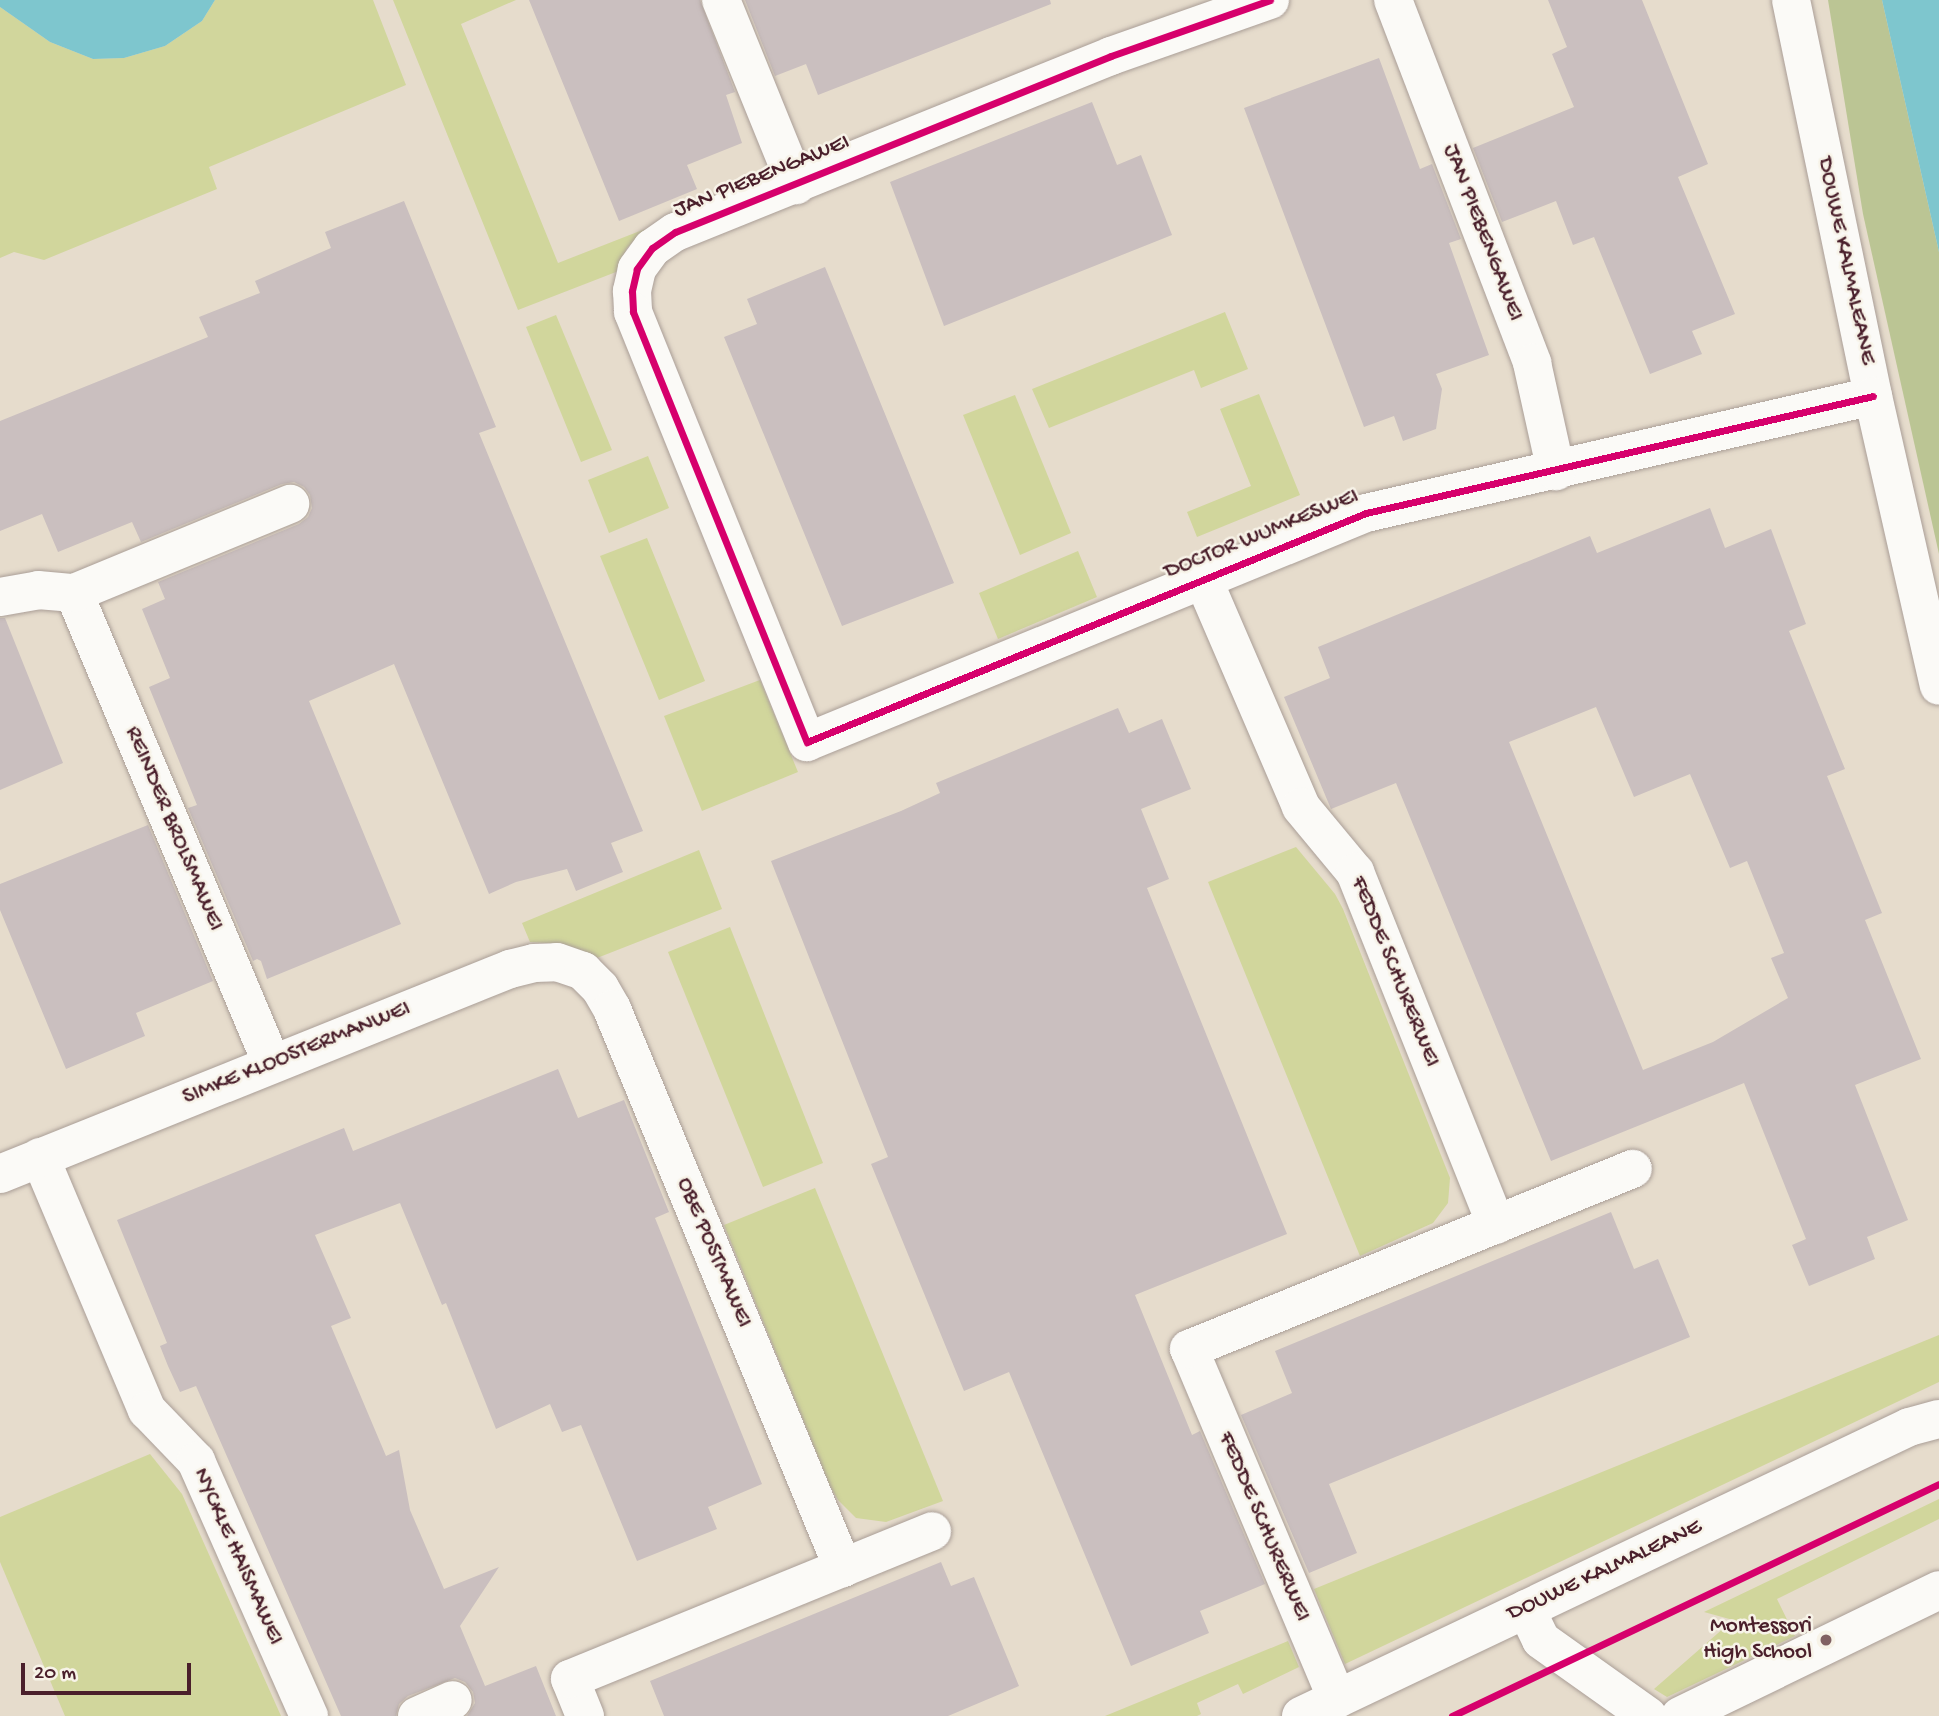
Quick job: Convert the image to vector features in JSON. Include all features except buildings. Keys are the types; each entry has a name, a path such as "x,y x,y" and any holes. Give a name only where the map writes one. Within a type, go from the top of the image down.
{"street":[{"name":"JAN PIEBENGAWEI","path":"721,0 796,185"},
{"name":"JAN PIEBENGAWEI","path":"807,742 633,312 632,291 637,269 652,248 675,232 1111,56 1270,0"},
{"name":"JAN PIEBENGAWEI","path":"1393,0 1532,363 1556,471"},
{"name":"DOUWE KALMALEANE","path":"1791,0 1873,396 1939,686"},
{"name":"DOCTOR WUMKESWEI","path":"807,742 1366,513 1873,396"},
{"path":"0,597 38,590 74,593 290,504"},
{"name":"FEDDE SCHURERWEI","path":"1203,579 1301,807 1355,872 1496,1225"},
{"name":"REINDER BROLSMAWEI","path":"74,593 272,1065"},
{"name":"SIMKE KLOOSTERMANWEI","path":"0,1174 510,969 534,963 557,962"},
{"name":"OBE POSTMAWEI","path":"557,962 583,971 600,988 612,1009 843,1568"},
{"name":"NYCKLE HAISMAWEI","path":"40,1157 147,1410 196,1461 309,1716"},
{"name":"FEDDE SCHURERWEI","path":"1337,1699 1189,1349 1633,1169"},
{"name":"DOUWE KALMALEANE","path":"1301,1716 1924,1423 1939,1403"},
{"path":"585,1716 570,1679 932,1531"},
{"path":"1680,1716 1939,1590"},
{"path":"1526,1609 1541,1640 1648,1716"},
{"path":"417,1716 453,1700"}],"green space":[{"path":"215,0 373,0 406,85 209,167 217,189 44,260 14,252 0,258 0,7 50,42 93,59 124,58 165,46 202,21"},
{"path":"393,0 516,0 461,24 558,263 645,229 627,248 616,272 518,310"},
{"path":"1828,0 1882,0 1939,252 1939,554 1863,214"},
{"path":"1225,312 1248,369 1201,388 1194,370 1049,428 1032,389"},
{"path":"556,315 612,450 581,462 526,327"},
{"path":"1259,394 1300,495 1197,537 1187,512 1251,486 1220,409"},
{"path":"1015,395 1071,533 1020,555 963,415"},
{"path":"648,456 669,508 609,533 588,480"},
{"path":"647,538 705,681 659,700 600,556"},
{"path":"1078,551 1097,597 998,639 979,593"},
{"path":"760,680 798,772 702,811 664,716"},
{"path":"1296,847 1335,894 1343,909 1450,1178 1448,1203 1433,1223 1360,1256 1208,882"},
{"path":"699,850 722,909 597,958 563,944 530,942 522,923"},
{"path":"730,927 823,1163 763,1187 668,952"},
{"path":"815,1188 943,1501 886,1522 856,1518 838,1500 830,1486 724,1225"},
{"path":"1939,1335 1939,1382 1345,1664 1314,1589"},
{"path":"150,1454 182,1494 281,1716 65,1716 0,1562 0,1517"},
{"path":"1939,1499 1939,1519 1777,1599 1795,1636 1667,1697 1654,1689 1733,1620 1704,1612"},
{"path":"1288,1641 1299,1667 1243,1694 1238,1684 1197,1703 1201,1714 1197,1716 1105,1716"}],"water":[{"path":"0,0 215,0 202,21 165,46 124,58 93,59 50,42 0,7"},
{"path":"1882,0 1939,0 1939,252"}],"cycle path":[{"path":"1270,0 1111,56 675,232 652,248 637,269 632,291 633,312 807,742 1366,513 1873,396"},
{"path":"1452,1716 1939,1484"}],"place":[{"name":"Montessori High School","path":"1826,1640"}]}
